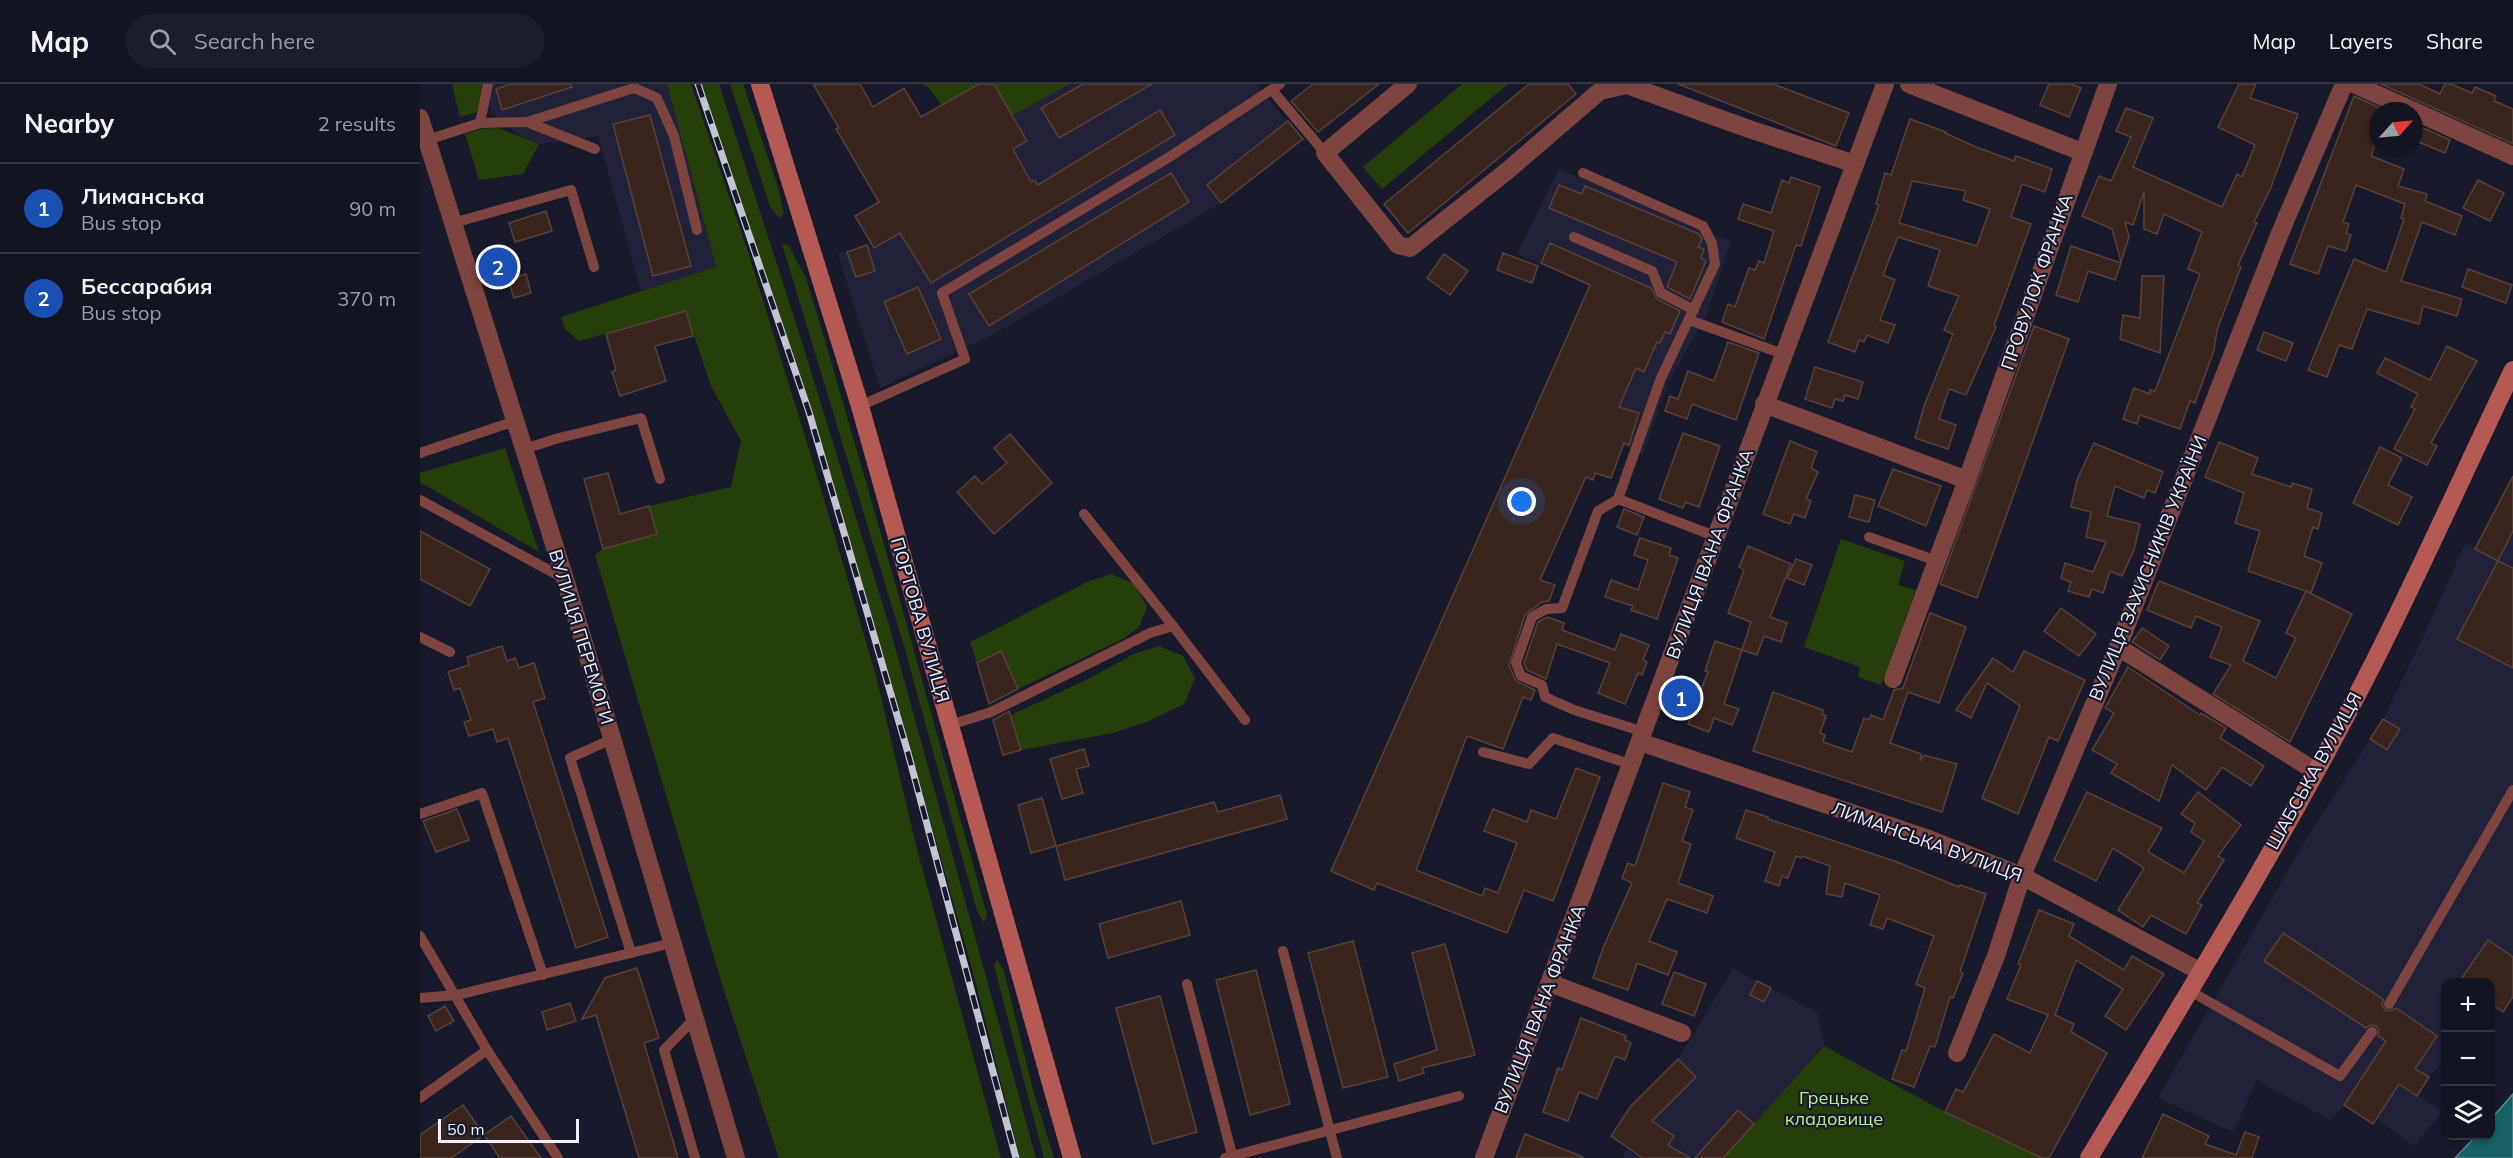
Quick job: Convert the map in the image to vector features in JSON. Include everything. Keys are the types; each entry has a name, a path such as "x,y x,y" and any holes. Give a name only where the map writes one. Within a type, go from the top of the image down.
{"main road":[{"name":"ПОРТОВА ВУЛИЦЯ","path":"760,84 860,406 1072,1158"},
{"name":"ШАБСЬКА ВУЛИЦЯ","path":"2089,1158 2190,991 2315,771 2373,663 2513,370"}],"street":[{"path":"1408,84 1325,153 1398,245 1410,248 1507,171 1599,91 1627,85 1854,164"},
{"name":"ВУЛИЦЯ ІВАНА ФРАНКА","path":"1484,1158 1885,84"},
{"path":"1909,84 2082,152"},
{"name":"ПРОВУЛОК ФРАНКА","path":"1893,679 1967,480 2108,84"},
{"name":"ВУЛИЦЯ ЗАХИСНИКІВ УКРАЇНИ","path":"1957,1053 1996,956 2022,876 2118,647 2280,233 2344,84"},
{"path":"2354,84 2394,102"},
{"path":"2423,115 2513,156"},
{"name":"ВУЛИЦЯ ПЕРЕМОГИ","path":"420,118 565,579 736,1158"},
{"path":"1764,404 1967,480"},
{"path":"2118,647 2315,771"},
{"name":"ЛИМАНСЬКА ВУЛИЦЯ","path":"1642,737 1929,839 2022,876 2201,972"},
{"path":"1550,983 1682,1033"}],"lane":[{"path":"480,123 488,84"},
{"path":"860,406 965,359 942,293 1171,156 1276,87 1325,153"},
{"path":"427,140 480,123 527,122 634,88 657,98 674,136 698,230"},
{"path":"527,122 595,149"},
{"path":"1582,173 1703,226 1712,243 1715,264 1661,378 1618,499 1598,511 1562,608 1546,609 1532,617 1516,663 1521,676 1542,685 1545,697 1642,737"},
{"path":"453,223 572,190 594,267"},
{"path":"1574,237 1652,271 1661,293 1691,315 1783,354"},
{"path":"524,449 640,418 660,479"},
{"path":"420,453 515,421"},
{"path":"1618,499 1717,537"},
{"path":"420,500 565,579"},
{"path":"1084,514 1245,720"},
{"path":"1869,537 1937,561"},
{"path":"950,725 991,712 1150,633 1173,626"},
{"path":"420,637 450,652"},
{"path":"1483,752 1529,764 1552,738 1632,765"},
{"path":"612,739 570,758 631,953"},
{"path":"2389,1004 2513,790"},
{"path":"420,814 482,793 543,975"},
{"path":"420,936 457,995 487,1050 558,1158"},
{"path":"420,998 457,995 672,943"},
{"path":"1283,951 1336,1158"},
{"path":"1187,984 1230,1157 1459,1096"},
{"path":"2190,991 2340,1076 2372,1032"},
{"path":"694,1018 664,1050 695,1158"},
{"path":"420,1098 487,1050"}],"shaded area":[{"path":"484,84 667,84 716,267 641,291 598,136 539,144 518,135 492,112"},
{"path":"1070,84 1256,84 1288,122 1221,203 994,334 880,388 838,254 867,245 875,248 966,193 1013,149 1026,142 1012,116"},
{"path":"1559,169 1731,241 1706,316 1668,383 1643,454 1578,428 1633,304 1517,254"},
{"path":"2513,476 2513,997 2503,1012 2495,1006 2495,978 2441,978 2441,1064 2417,1095 2441,1110 2441,1113 2414,1146 2377,1119 2345,1105 2330,1120 2257,1080 2233,1132 2158,1098 2305,841 2383,719 2429,625 2465,543 2476,548"},
{"path":"1733,969 1818,1013 1824,1046 1723,1158 1623,1158 1626,1147 1611,1136 1631,1106 1678,1059"},
{"path":"2513,1094 2513,1158 2455,1158 2472,1140 2495,1140 2495,1114"}],"green space":[{"path":"452,84 483,84 477,112 460,117"},
{"path":"667,84 691,84 749,255 876,676 917,849 1001,1158 779,1158 722,984 595,555 603,549 657,534 649,506 731,487 741,441 711,386 686,311 579,341 565,329 561,317 716,267"},
{"path":"702,84 719,84 801,339 889,625 1036,1158 1020,1158 975,980 900,713 804,388"},
{"path":"730,84 743,84 778,187 784,214 779,218 770,206"},
{"path":"922,84 979,84 941,105 930,89"},
{"path":"994,84 1070,84 1012,116"},
{"path":"1462,84 1508,84 1382,189 1363,167"},
{"path":"498,128 539,144 523,174 479,180 465,134 481,129"},
{"path":"782,244 789,246 806,278 824,337 987,915 984,923 977,911 904,646"},
{"path":"505,448 539,552 420,482 420,473"},
{"path":"1841,539 1905,561 1898,585 1916,590 1881,685 1858,677 1860,667 1804,647"},
{"path":"1111,574 1135,584 1147,607 1139,627 1123,639 1018,689 1001,652 977,663 970,642 1087,582"},
{"path":"1159,646 1183,656 1195,678 1184,704 1149,721 1113,733 1021,750 1011,715 1088,679 1134,654"},
{"path":"997,960 1004,971 1033,1090 1054,1158 1044,1158 994,965"},
{"name":"Грецьке кладовище","path":"1824,1046 1945,1112 2042,1158 1723,1158"}],"building":[{"path":"511,84 571,84 572,87 502,110 496,89"},
{"path":"813,84 860,84 873,107 904,88 921,117 979,84 994,84 1027,141 1013,149 1031,182 1034,180 1038,185 1160,110 1175,135 931,283 900,233 874,248 855,216 879,202 836,129 839,128"},
{"path":"1083,84 1152,84 1059,138 1041,108"},
{"path":"1313,84 1379,84 1318,132 1291,101"},
{"path":"1529,84 1568,84 1576,94 1408,233 1384,204"},
{"path":"1678,84 1773,84 1849,113 1836,146"},
{"path":"2049,84 2071,84 2081,88 2069,117 2040,105"},
{"path":"2239,84 2256,84 2250,98 2298,114 2270,190 2254,222 2257,223 2238,265 2241,267 2217,330 2214,350 2195,403 2190,401 2180,429 2140,415 2137,424 2123,419 2134,388 2150,394 2150,390 2155,391 2200,274 2188,269 2202,232 2164,214 2157,234 2144,229 2144,192 2133,225 2125,222 2129,237 2121,262 2112,229 2082,216 2099,176 2111,181 2131,137 2116,131 2126,108 2153,118 2133,167 2222,207 2237,174 2242,177 2255,145 2218,127"},
{"path":"2381,84 2419,84 2440,94 2445,84 2451,84 2472,93 2475,87 2496,96 2494,101 2513,109 2513,144 2423,102"},
{"path":"2354,96 2369,103 2369,156 2404,169 2398,186 2427,194 2425,201 2462,216 2455,235 2422,222 2401,281 2462,299 2457,316 2423,306 2419,324 2367,309 2352,349 2339,345 2327,377 2308,370 2354,259 2386,272 2404,219 2401,218 2405,204 2356,185 2343,222 2349,224 2346,233 2351,235 2346,251 2328,246 2318,274 2290,264"},
{"path":"650,115 691,266 653,276 613,124"},
{"path":"1910,119 2014,161 2016,156 2052,169 2045,192 2022,184 2011,217 2031,224 1994,326 1996,327 1966,395 1949,389 1939,419 1956,425 1948,449 1915,438 1924,406 1953,334 1944,330 1959,296 1928,286 1940,250 1898,237 1883,275 1895,280 1880,320 1895,325 1888,343 1867,335 1864,342 1859,340 1855,352 1828,342 1879,205 1876,204 1885,173 1891,175","holes":["1912,181 1966,191 1963,200 1990,209 1977,246 1899,223"]},
{"path":"1288,121 1303,139 1221,203 1207,185"},
{"path":"2423,128 2450,140 2445,153 2423,144"},
{"path":"1171,173 1189,202 989,326 969,294"},
{"path":"1791,177 1820,187 1801,246 1796,245 1764,339 1722,322 1728,304 1735,307 1749,268 1755,270 1759,261 1764,263 1774,231 1738,219 1743,204 1771,213 1782,180 1789,183"},
{"path":"2478,180 2504,193 2490,221 2463,208"},
{"path":"1559,185 1582,194 1585,186 1699,234 1702,239 1698,247 1704,249 1701,258 1706,261 1690,299 1667,287 1677,262 1549,208"},
{"path":"546,211 552,231 515,242 509,223"},
{"path":"1550,243 1651,288 1657,299 1680,311 1670,334 1665,332 1660,343 1657,342 1644,372 1636,368 1619,407 1639,413 1629,445 1624,443 1611,478 1595,473 1593,480 1586,477 1540,580 1555,585 1549,601 1542,602 1525,615 1509,665 1516,681 1535,690 1531,700 1523,697 1503,749 1467,736 1416,870 1482,896 1485,888 1498,893 1517,843 1484,831 1493,809 1527,822 1531,810 1556,819 1576,768 1600,777 1553,901 1524,890 1507,933 1377,883 1374,890 1331,871 1590,285 1541,263"},
{"path":"867,245 875,271 856,277 847,252"},
{"path":"2071,246 2121,263 2115,280 2088,271 2078,302 2056,295"},
{"path":"1503,253 1538,266 1532,283 1497,270"},
{"path":"1444,254 1468,271 1450,295 1427,278"},
{"path":"2468,269 2512,285 2506,303 2462,287"},
{"path":"526,274 531,293 514,298 508,279"},
{"path":"2142,276 2164,276 2160,353 2120,339 2123,315 2140,318"},
{"path":"918,287 941,339 907,354 884,302"},
{"path":"686,311 693,336 655,346 666,381 620,396 612,372 616,370 606,334"},
{"path":"2034,326 2069,339 1977,598 1940,584"},
{"path":"2264,332 2293,343 2286,361 2257,350"},
{"path":"1728,342 1759,353 1736,420 1692,404 1687,419 1665,411 1670,396 1678,399 1688,371 1714,381"},
{"path":"2447,346 2477,361 2431,443 2437,446 2427,465 2394,449 2415,409 2411,407 2418,394 2377,373 2385,358 2430,380"},
{"path":"1815,367 1863,382 1858,399 1845,395 1843,401 1835,399 1832,408 1805,399"},
{"path":"1683,433 1720,446 1699,507 1685,502 1683,508 1659,499"},
{"path":"1010,434 1052,483 994,534 957,492 975,476 982,484 1007,463 994,448"},
{"path":"1790,441 1817,452 1811,468 1818,472 1806,499 1811,501 1805,518 1794,514 1790,524 1763,514"},
{"path":"2219,442 2258,458 2252,474 2291,487 2292,483 2312,489 2307,508 2322,513 2318,529 2313,527 2304,556 2322,563 2311,593 2248,571 2260,531 2235,523 2244,493 2205,477"},
{"path":"2094,443 2163,472 2155,493 2147,490 2144,498 2115,486 2107,516 2140,524 2134,550 2122,576 2110,571 2103,593 2092,589 2089,597 2068,591 2071,582 2061,578 2065,563 2093,572 2106,542 2086,537 2091,512 2071,507 2077,480"},
{"path":"2380,447 2402,458 2388,485 2412,497 2398,525 2353,503"},
{"path":"1893,469 1941,486 1926,526 1878,506"},
{"path":"608,473 620,514 649,506 657,534 603,549 584,479"},
{"path":"2513,476 2513,531 2498,561 2475,549"},
{"path":"1855,495 1875,500 1869,522 1849,517"},
{"path":"1624,509 1644,517 1637,535 1617,527"},
{"path":"420,531 490,569 470,606 420,579"},
{"path":"1640,538 1671,548 1669,555 1678,558 1657,619 1631,610 1633,606 1605,597 1611,580 1638,590 1648,560 1634,555"},
{"path":"1748,546 1791,564 1770,617 1787,623 1781,642 1764,636 1757,655 1742,650 1751,622 1728,613 1744,570 1739,567"},
{"path":"1796,559 1812,565 1804,585 1787,578"},
{"path":"2498,561 2513,568 2513,668 2457,639"},
{"path":"2159,581 2260,621 2243,661 2276,678 2296,638 2286,633 2306,591 2352,614 2290,742 2213,694 2231,665 2210,657 2222,627 2196,616 2191,628 2147,610"},
{"path":"2061,608 2096,634 2079,656 2044,631"},
{"path":"1930,613 1966,627 1939,703 1908,692 1890,743 1921,754 1920,761 1924,755 1957,764 1942,812 1753,751 1773,692 1823,710 1822,714 1826,716 1820,733 1825,735 1823,742 1852,752 1864,718 1869,720 1871,715 1883,720 1894,690 1903,688"},
{"path":"1547,617 1564,623 1562,630 1615,650 1621,634 1649,645 1643,660 1647,662 1642,675 1638,673 1625,704 1598,693 1610,663 1557,644 1546,679 1527,670 1524,663 1538,622"},
{"path":"2142,628 2169,646 2160,660 2132,642"},
{"path":"1715,641 1742,650 1724,704 1739,709 1732,725 1714,718 1709,732 1688,724 1708,672 1705,671"},
{"path":"502,646 507,661 515,658 519,668 534,663 545,698 533,702 608,937 576,948 508,738 497,742 493,729 469,736 464,722 471,720 460,688 454,690 448,672 469,665 467,657"},
{"path":"1001,651 1018,689 989,704 977,663"},
{"path":"2024,651 2085,680 2058,741 2049,737 2018,814 1982,798 2020,706 1987,683 1971,718 1956,710 1993,658 2013,672"},
{"path":"2128,667 2200,715 2201,713 2226,728 2220,738 2264,766 2251,786 2222,767 2206,790 2172,765 2159,801 2111,773 2117,764 2092,750 2114,713 2105,708"},
{"path":"1009,711 1021,750 1003,755 993,720"},
{"path":"2383,719 2400,729 2387,750 2370,739"},
{"path":"1084,749 1089,766 1076,769 1083,793 1062,799 1050,759"},
{"path":"1663,783 1690,792 1685,807 1693,810 1682,841 1691,844 1678,883 1713,896 1707,913 1667,899 1649,941 1677,952 1668,975 1637,963 1628,990 1593,978 1603,948 1632,883 1622,878 1628,863 1635,866"},
{"path":"2087,792 2162,828 2148,852 2184,873 2204,841 2191,832 2195,823 2181,814 2198,792 2241,825 2218,856 2224,860 2197,903 2202,905 2186,934 2151,915 2143,927 2118,910 2144,868 2113,848 2096,881 2054,860"},
{"path":"1280,795 1287,819 1065,880 1056,846 1214,802 1218,812"},
{"path":"1042,798 1056,846 1031,853 1018,805"},
{"path":"457,809 469,840 436,852 423,821"},
{"path":"1746,810 1897,862 1959,887 1960,885 1986,894 1960,972 1963,973 1953,998 1950,997 1935,1047 1930,1046 1914,1087 1892,1079 1902,1050 1906,1051 1925,988 1916,984 1934,936 1887,918 1883,929 1870,925 1880,895 1845,883 1842,897 1826,894 1830,866 1802,856 1801,858 1796,856 1788,878 1782,876 1779,886 1765,881 1775,852 1736,838"},
{"path":"1181,901 1190,935 1108,958 1099,924"},
{"path":"2039,910 2074,924 2069,936 2124,970 2132,956 2164,974 2126,1030 2105,1016 2123,989 2076,960 2055,1015 2074,1024 2071,1032 2107,1053 2049,1158 2042,1158 1945,1112 1956,1089 1963,1092 1994,1034 2030,1053 2048,1015 2007,999"},
{"path":"2283,933 2383,999 2382,1005 2385,1010 2390,1011 2396,1008 2437,1036 2415,1069 2429,1077 2417,1096 2399,1084 2373,1124 2344,1105 2386,1041 2378,1036 2379,1030 2376,1026 2370,1025 2366,1028 2264,961"},
{"path":"2488,940 2513,957 2513,997 2503,1012 2495,1006 2495,978 2462,978"},
{"path":"1353,941 1388,1077 1343,1088 1308,953"},
{"path":"1445,944 1475,1055 1422,1068 1424,1073 1399,1081 1394,1064 1437,1050 1412,953"},
{"path":"637,968 659,1038 644,1043 678,1158 639,1158 596,1015 582,1019 605,978"},
{"path":"1256,970 1290,1104 1250,1115 1216,980"},
{"path":"1674,972 1706,984 1694,1016 1662,1004"},
{"path":"1757,981 1771,988 1764,1002 1750,995"},
{"path":"1160,996 1197,1132 1153,1144 1116,1008"},
{"path":"570,1003 576,1021 547,1030 542,1012"},
{"path":"445,1006 454,1021 436,1031 428,1016"},
{"path":"1581,1018 1626,1036 1625,1040 1631,1043 1625,1060 1615,1056 1597,1099 1579,1092 1568,1121 1543,1112 1558,1068 1562,1070"},
{"path":"1678,1059 1696,1077 1652,1121 1674,1136 1668,1145 1690,1158 1643,1158 1611,1136 1631,1106"},
{"path":"463,1105 484,1135 451,1158 420,1158 420,1135"},
{"path":"1738,1110 1754,1124 1723,1158 1695,1158"},
{"path":"2163,1114 2209,1136 2205,1144 2236,1155 2245,1132 2259,1137 2252,1158 2142,1158"},
{"path":"511,1116 541,1158 500,1158 484,1135"},
{"path":"1525,1134 1583,1157 1583,1158 1516,1158"}],"railway":[{"path":"698,84 809,412 908,753 1016,1158"}],"place":[{"name":"Бессарабия","path":"498,267"},
{"name":"Лиманська","path":"1681,698"}]}
